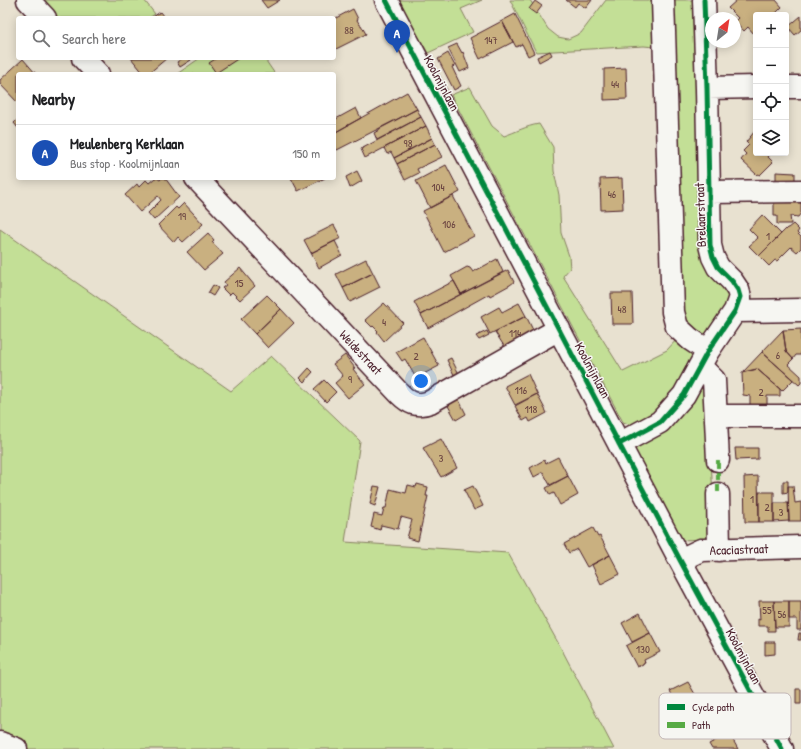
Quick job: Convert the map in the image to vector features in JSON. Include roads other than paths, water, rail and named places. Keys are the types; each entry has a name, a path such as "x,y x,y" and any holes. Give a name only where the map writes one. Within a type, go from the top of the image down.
{"street":[{"path":"28,0 43,16"},
{"name":"Koolmijnlaan","path":"386,0 680,560 752,693"},
{"path":"663,0 673,312 678,327 690,339 704,358 714,380 718,460"},
{"name":"Brelaarstraat","path":"619,444 660,422 684,395 704,358 735,311 740,297 738,290 732,281 718,267 713,257 710,245 708,88 704,0"},
{"path":"84,60 96,72"},
{"path":"708,88 753,87"},
{"path":"789,87 801,87"},
{"name":"Weidestraat","path":"198,180 400,394 412,404 418,405 430,402 559,329"},
{"path":"709,192 801,192"},
{"path":"735,311 801,310"},
{"path":"716,416 801,416"},
{"path":"718,494 719,550"},
{"name":"Acaciastraat","path":"680,560 701,550 801,547"},
{"name":"Koolmijnlaan","path":"777,739 782,749"},
{"path":"0,743 16,749"}],"place":[{"name":"Meulenberg Kerklaan","path":"397,53"}]}
